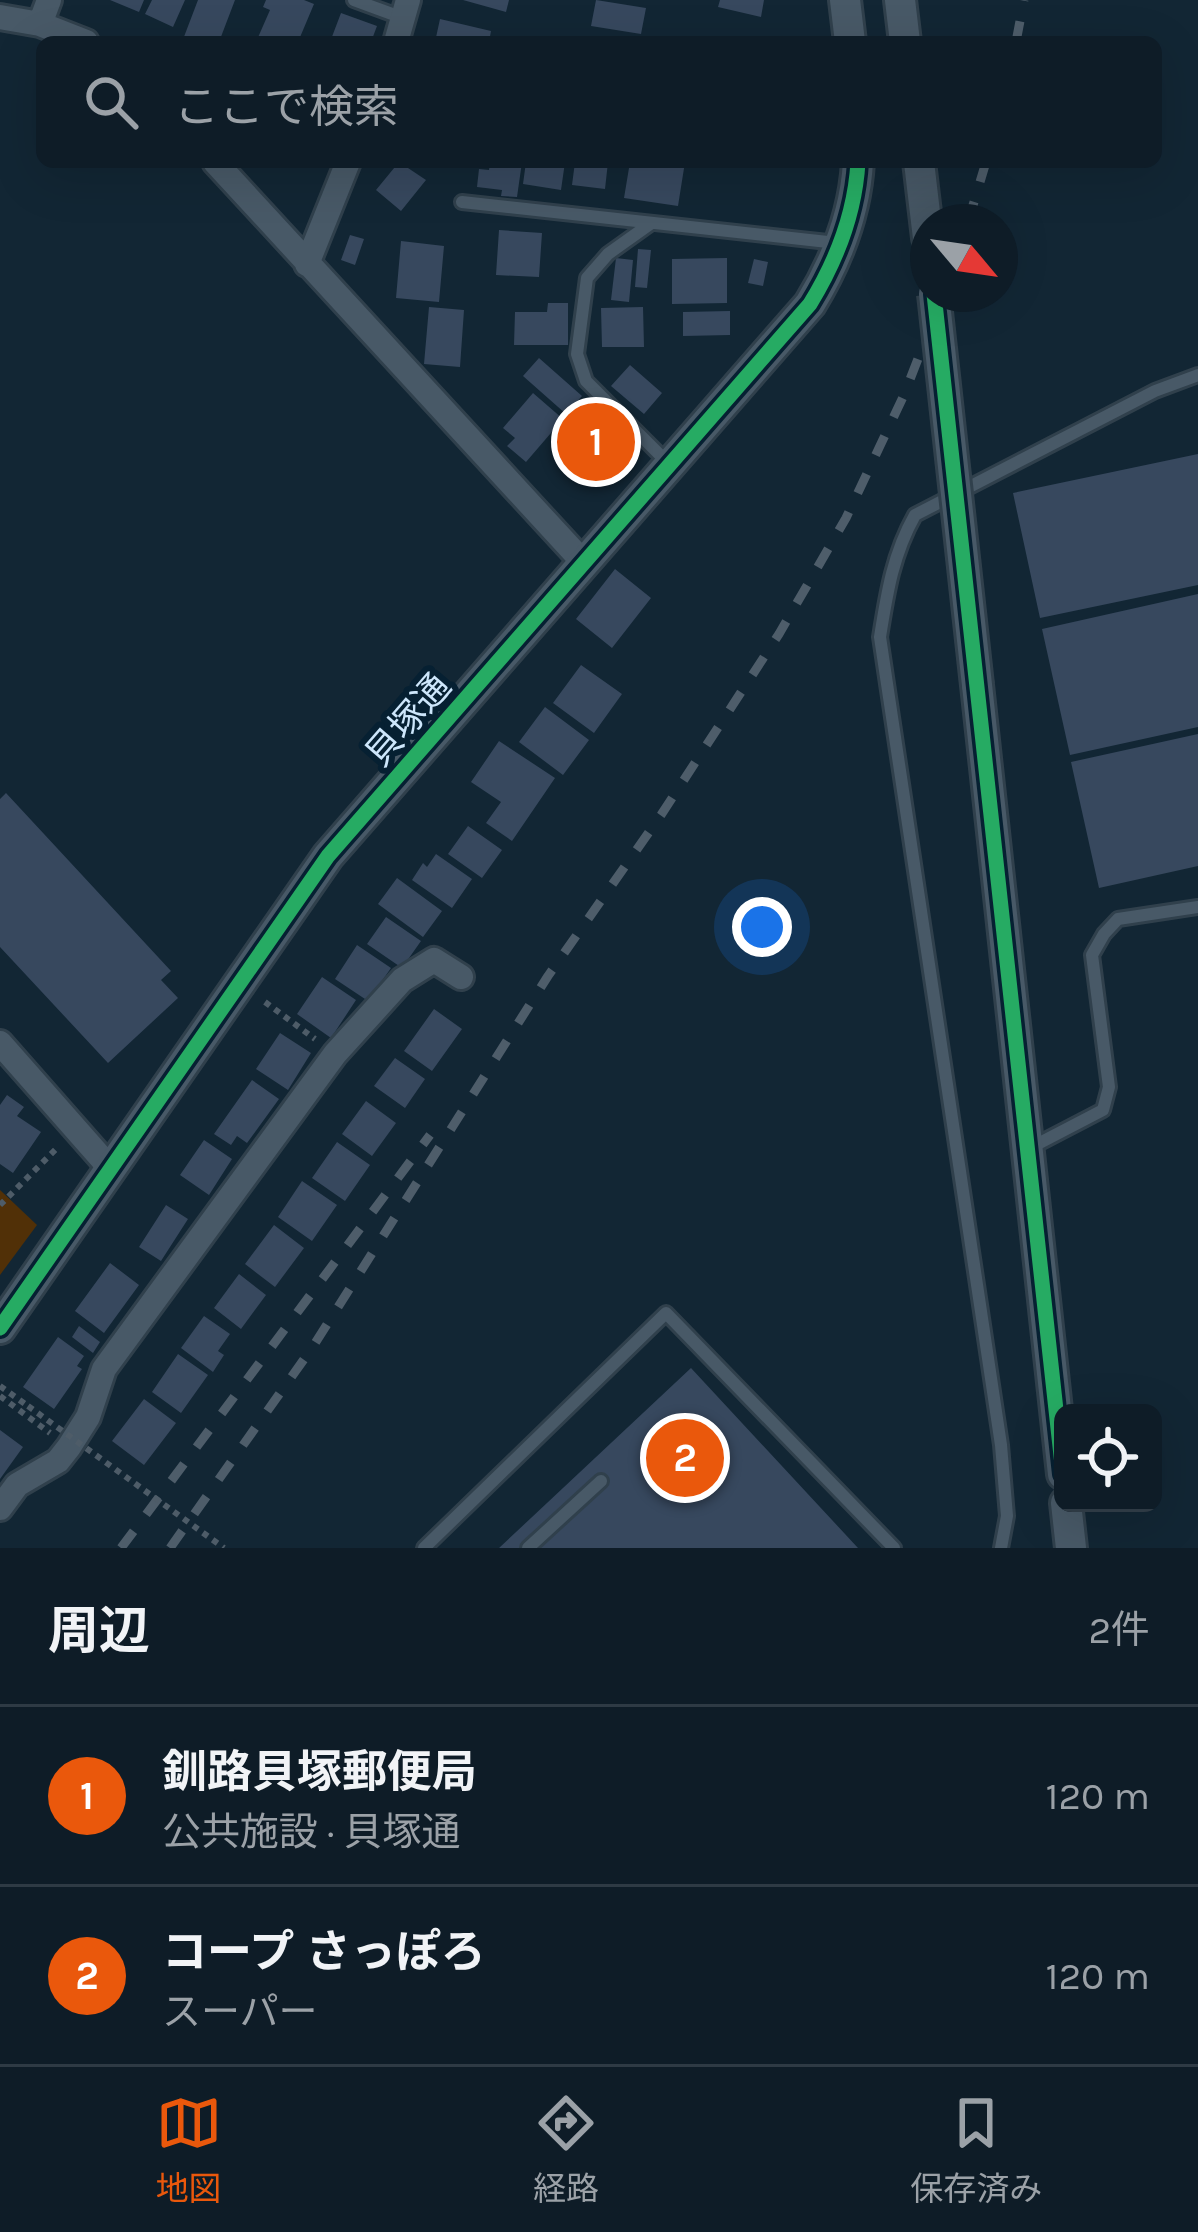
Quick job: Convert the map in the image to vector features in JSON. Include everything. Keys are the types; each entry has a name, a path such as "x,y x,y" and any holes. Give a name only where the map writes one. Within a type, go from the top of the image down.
{"street":[{"path":"845,0 849,36"},
{"path":"900,0 904,36"},
{"path":"0,17 44,12 78,36"},
{"path":"220,168 585,564"},
{"path":"307,264 346,168"},
{"name":"貝塚通","path":"0,1328 328,856 810,304 842,243 858,168"},
{"path":"921,168 924,204"},
{"path":"936,312 1056,1404"},
{"path":"0,1508 17,1485 58,1461 69,1447 88,1417 104,1369 334,1054 402,980 434,961 460,977"},
{"path":"0,1043 110,1168"},
{"path":"1067,1512 1071,1548"}],"lane":[{"path":"354,0 402,20"},
{"path":"462,202 842,243"},
{"path":"651,223 608,254 587,278 577,354 586,381 671,465"},
{"path":"1001,1548 1007,1516 1001,1445 880,637 889,578 915,515 1155,392 1198,375"},
{"path":"1029,1148 1103,1110 1109,1087 1092,956 1104,934 1118,920 1198,907"},
{"path":"424,1548 666,1313 894,1548"},
{"path":"528,1548 601,1481"}],"path":[{"path":"265,1002 334,1054"},
{"path":"0,1205 76,1128"},
{"path":"0,1386 224,1548"},
{"path":"0,1396 42,1427"}],"shaded area":[{"path":"0,1190 37,1225 0,1275"}],"building":[{"path":"110,0 144,0 139,12"},
{"path":"152,0 185,0 173,27 145,14"},
{"path":"198,0 235,0 221,36 184,36"},
{"path":"266,0 314,4 301,36 259,36 270,10 263,7"},
{"path":"463,0 509,0 506,12"},
{"path":"596,0 646,8 641,34 591,26"},
{"path":"720,0 764,0 761,17 718,7"},
{"path":"341,13 377,26 373,36 332,36"},
{"path":"440,19 491,31 490,36 436,36"},
{"path":"394,168 408,168 426,180 401,211 376,190"},
{"path":"521,168 517,197 477,187 479,169"},
{"path":"525,168 564,168 561,190 523,184"},
{"path":"574,168 607,168 605,189 572,185"},
{"path":"629,168 684,168 678,206 624,198"},
{"path":"499,230 542,233 539,277 496,275"},
{"path":"350,235 364,239 355,265 341,260"},
{"path":"401,241 444,246 439,302 396,298"},
{"path":"638,249 651,250 647,288 635,287"},
{"path":"616,258 633,260 629,302 611,300"},
{"path":"727,258 727,303 672,304 672,259"},
{"path":"754,259 768,262 763,286 748,283"},
{"path":"548,303 568,303 568,345 514,345 515,312 547,312"},
{"path":"429,307 464,310 460,367 424,364"},
{"path":"643,307 644,347 602,347 601,308"},
{"path":"730,311 730,335 683,336 683,312"},
{"path":"539,358 582,396 566,414 523,376"},
{"path":"630,365 662,393 644,414 611,386"},
{"path":"533,393 563,419 526,462 507,446 515,438 503,428"},
{"path":"585,405 634,447 607,478 558,436"},
{"path":"1198,454 1198,585 1040,618 1013,493"},
{"path":"615,569 651,598 612,648 576,619"},
{"path":"1198,594 1198,727 1070,755 1042,629"},
{"path":"581,665 622,694 594,733 553,703"},
{"path":"545,707 589,740 563,775 519,742"},
{"path":"1198,734 1198,866 1099,888 1071,762"},
{"path":"499,741 555,778 512,841 486,823 501,802 471,782"},
{"path":"6,793 171,971 161,980 178,998 108,1063 0,947 0,799"},
{"path":"468,826 502,850 482,878 448,854"},
{"path":"436,854 472,879 452,908 412,880"},
{"path":"397,878 442,911 423,937 378,904"},
{"path":"386,917 421,941 402,968 367,944"},
{"path":"357,945 391,968 368,1001 335,979"},
{"path":"322,977 356,1000 331,1038 297,1014"},
{"path":"434,1009 462,1029 432,1071 404,1051"},
{"path":"280,1033 311,1053 288,1090 256,1069"},
{"path":"395,1058 425,1079 405,1108 374,1086"},
{"path":"252,1080 279,1099 247,1143 237,1136 231,1145 214,1134"},
{"path":"7,1095 24,1107 17,1116 41,1132 13,1173 0,1164 0,1105"},
{"path":"366,1101 396,1123 372,1156 342,1134"},
{"path":"204,1140 232,1159 209,1195 180,1175"},
{"path":"337,1142 370,1165 345,1201 312,1178"},
{"path":"302,1181 337,1205 312,1241 278,1217"},
{"path":"166,1205 188,1219 161,1261 139,1247"},
{"path":"274,1225 304,1248 275,1287 245,1264"},
{"path":"110,1263 139,1285 104,1333 75,1311"},
{"path":"239,1274 266,1295 241,1329 214,1308"},
{"path":"204,1316 230,1334 218,1351 224,1355 213,1372 181,1348"},
{"path":"79,1326 100,1342 93,1353 72,1337"},
{"path":"58,1337 84,1356 77,1366 82,1369 54,1409 23,1387"},
{"path":"178,1354 208,1375 181,1413 152,1392"},
{"path":"691,1368 858,1548 499,1548"},
{"path":"144,1399 176,1423 144,1465 112,1441"},
{"path":"0,1430 23,1447 0,1479"}],"railway":[{"path":"1017,36 1024,0"},
{"path":"973,204 984,168"},
{"path":"170,1548 312,1348 548,976 779,634 846,518 904,395 936,312"},
{"path":"121,1548 430,1135"}],"cycle path":[{"path":"0,1328 328,856 810,304 843,236 857,168"},
{"path":"936,312 1055,1404"}],"place":[{"name":"釧路貝塚郵便局","path":"596,442"},
{"name":"コープ さっぽろ","path":"685,1458"}]}
